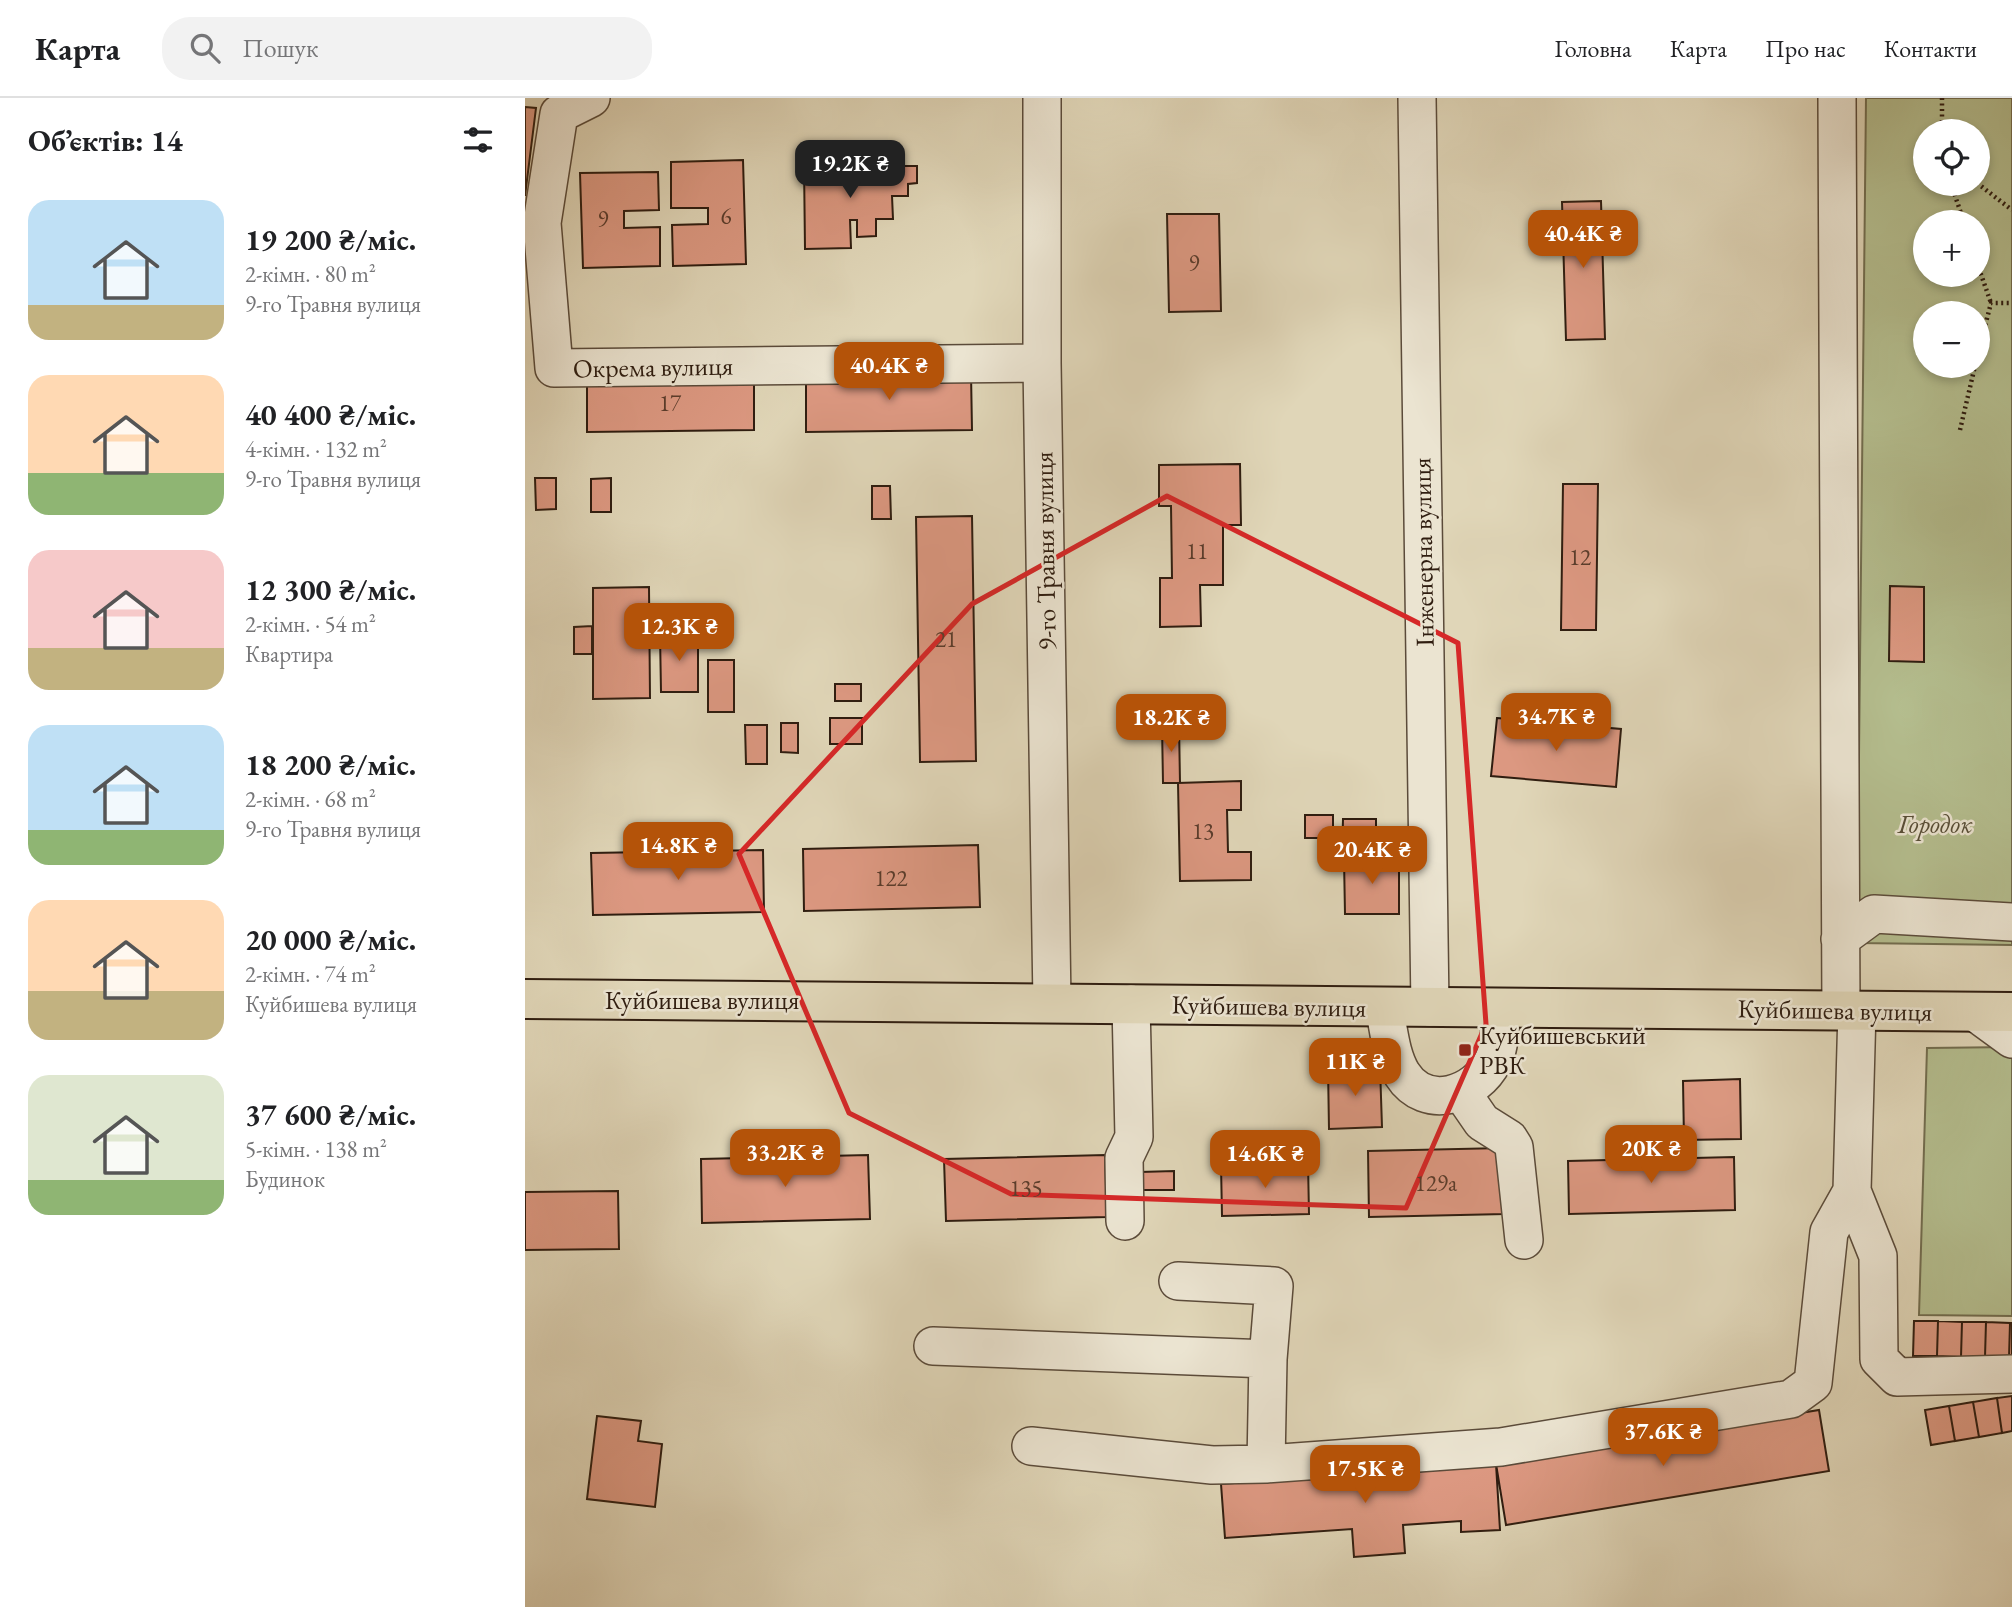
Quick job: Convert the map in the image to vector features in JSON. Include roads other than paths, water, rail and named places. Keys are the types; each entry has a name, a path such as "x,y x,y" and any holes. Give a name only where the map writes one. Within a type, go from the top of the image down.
{"main road":[{"name":"Куйбишева вулиця","path":"525,999 1994,1012"}],"street":[{"name":"Окрема вулиця","path":"591,98 559,114 542,223 554,368 1042,363"},
{"name":"9-го Травня вулиця","path":"1042,98 1042,363 1052,1003"},
{"name":"Інженерна вулиця","path":"1417,98 1430,1007"},
{"path":"1837,98 1840,939 1849,1010 1852,1191 1878,1256 1879,1359 1897,1377 2012,1374"},
{"path":"1840,939 1874,914 2012,922"},
{"path":"1125,1222 1124,1158 1134,1137 1132,1004"},
{"path":"1384,1007 1394,1057 1403,1076 1416,1089 1432,1094 1462,1093 1481,1080 1495,1059 1500,1007"},
{"path":"1994,1012 2012,1039"},
{"path":"1462,1093 1482,1122 1509,1139 1514,1147 1524,1240"},
{"path":"1031,1446 1212,1465 1266,1464 1501,1447 1791,1399 1813,1382 1829,1232 1852,1191"},
{"path":"1178,1281 1274,1286 1268,1359 1266,1464"},
{"path":"933,1346 1268,1359"}],"place":[{"name":"Куйбишевський РВК","path":"1465,1050"}],"park label":[{"name":"Городок","path":"1935,824"}]}
